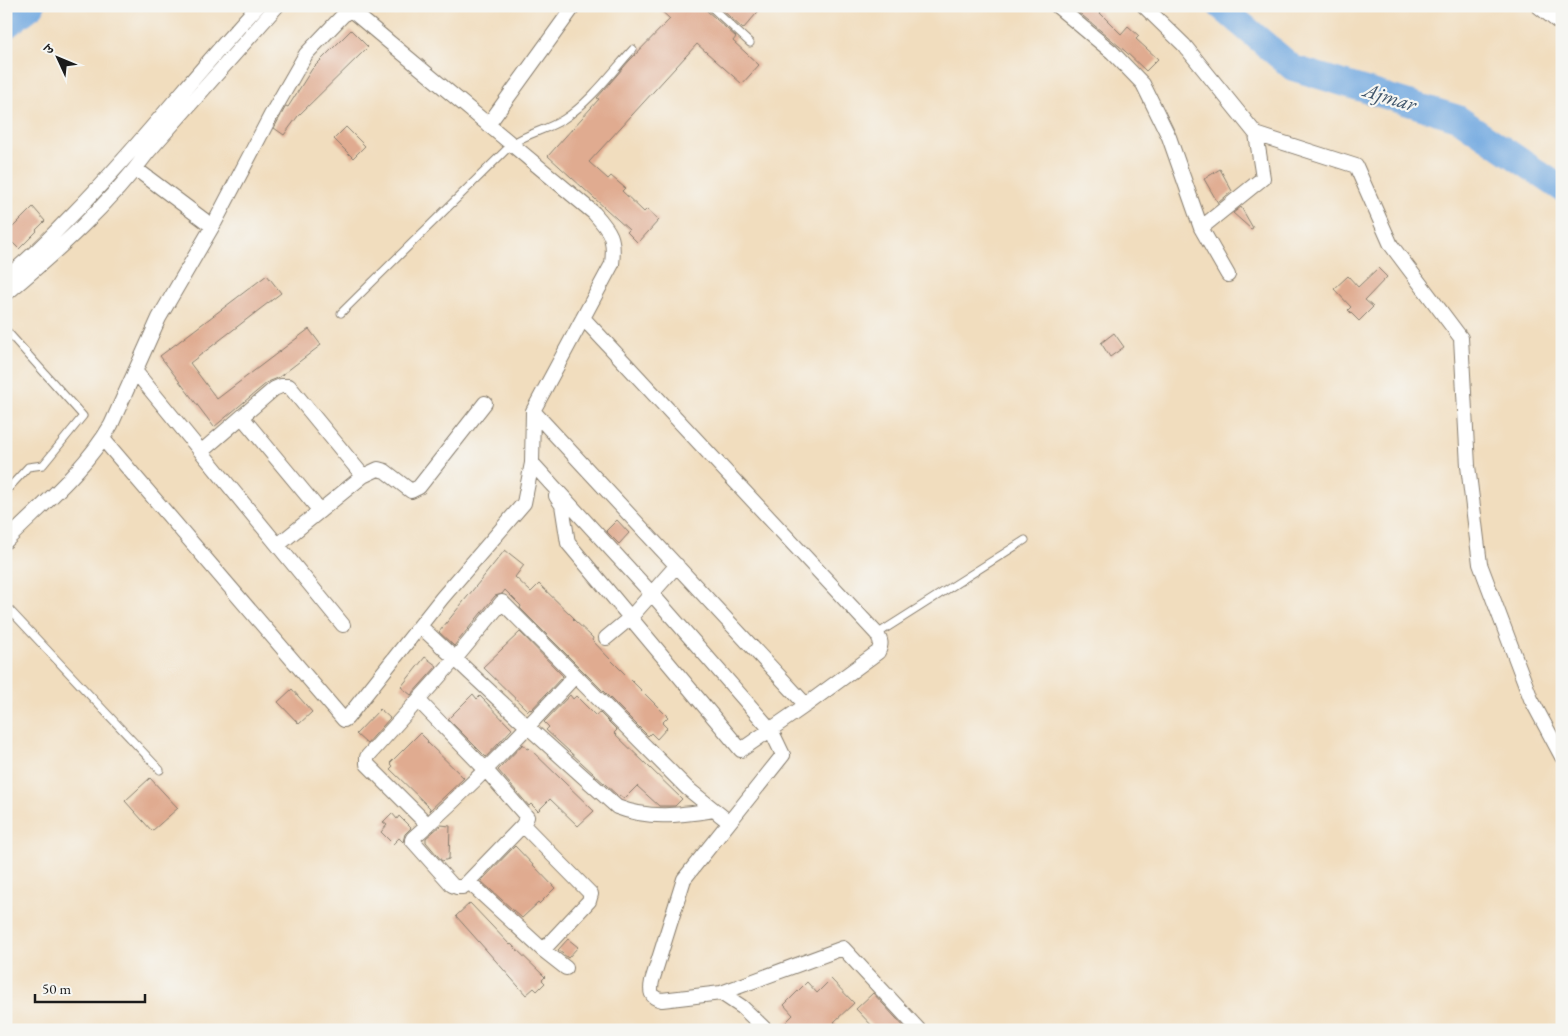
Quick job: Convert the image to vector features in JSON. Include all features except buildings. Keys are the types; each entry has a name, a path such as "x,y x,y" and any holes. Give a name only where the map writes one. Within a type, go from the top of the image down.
{"street":[{"path":"6,294 80,228 106,190 211,57 258,6"},
{"path":"6,277 106,190 136,169 161,137 277,6"},
{"path":"488,125 574,6"},
{"path":"1057,6 1112,52 1143,84 1169,137 1201,228 1228,275"},
{"path":"1144,6 1184,45 1256,134 1263,178 1201,228"},
{"path":"1538,6 1562,25"},
{"path":"6,541 76,471 103,439 159,318 212,226 271,115 306,54 348,7 594,213 608,229 614,247 612,264 533,410 532,463 524,503 420,626 344,720 103,439"},
{"path":"1256,134 1356,166 1391,245 1461,338 1468,466 1480,564 1532,700 1562,757"},
{"path":"136,169 212,226"},
{"path":"532,463 562,505 568,543 741,750 878,652 881,641 877,634 583,318"},
{"path":"135,370 343,624"},
{"path":"202,451 274,389 281,386 289,386 363,476"},
{"path":"278,545 363,476 378,469 385,471 411,491 419,487 485,403"},
{"path":"533,410 806,705"},
{"path":"242,417 320,511"},
{"path":"532,463 652,594 771,730 783,755 684,879 650,991 656,999 662,1000 721,993 843,948 919,1030"},
{"path":"606,638 630,618 677,565"},
{"path":"428,824 367,764 367,757 455,659 502,602 687,788 729,822"},
{"path":"420,626 617,807 630,812 657,816 672,816 714,810"},
{"path":"418,700 486,769 528,817 523,825 463,887 452,885 412,840 413,838 486,769 528,727 575,676"},
{"path":"523,825 591,894 589,901 543,950"},
{"path":"469,882 543,950 566,968"},
{"path":"721,993 742,1008 766,1030"}],"lane":[{"path":"710,6 750,43"},
{"path":"341,314 512,144 527,134 538,132 562,120 576,110 633,49"},
{"path":"6,330 83,416 43,465 28,467 6,492"},
{"path":"877,634 1025,540"},
{"path":"6,606 160,770"}],"waterway":[{"name":"Ajmar","path":"6,26 32,6"},
{"name":"Ajmar","path":"1220,6 1293,68 1458,118 1562,189"}]}
